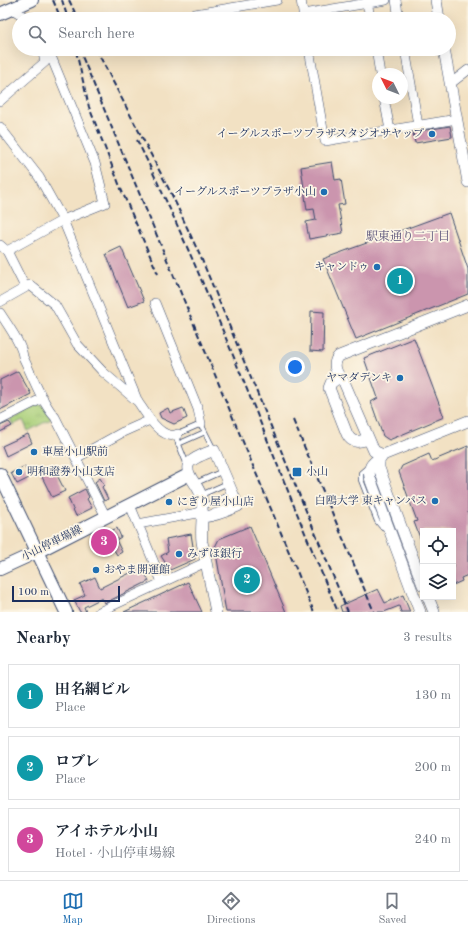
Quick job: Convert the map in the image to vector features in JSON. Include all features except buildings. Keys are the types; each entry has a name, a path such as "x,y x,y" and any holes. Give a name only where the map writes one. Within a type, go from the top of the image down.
{"main road":[{"path":"0,14 32,0"},
{"path":"0,474 66,612"},
{"name":"小山停車場線","path":"0,569 130,505 192,479"}],"street":[{"path":"207,12 278,0"},
{"path":"301,0 303,12"},
{"path":"325,12 367,2 386,0"},
{"path":"396,0 398,12"},
{"path":"436,0 438,12"},
{"path":"367,2 369,12"},
{"path":"16,7 21,12"},
{"path":"0,101 45,62 44,56"},
{"path":"25,287 3,248 63,220 105,203 95,163 51,56"},
{"path":"310,56 325,141 456,119"},
{"path":"377,56 379,68"},
{"path":"405,56 418,125"},
{"path":"445,56 468,182"},
{"path":"450,84 468,70"},
{"path":"385,104 390,130"},
{"path":"0,127 39,177 63,220 138,402 150,420 161,432 178,439"},
{"path":"0,302 30,285 55,305 77,344 103,372 138,402"},
{"path":"155,303 198,409 203,428"},
{"path":"382,455 374,451 368,439 344,382 339,376 335,365 337,358 468,305"},
{"path":"0,313 23,353 23,357 43,398 51,413 55,417 106,517"},
{"path":"339,376 331,383 330,388 347,434 354,442 368,439"},
{"path":"0,420 43,398"},
{"path":"76,458 123,432 150,420"},
{"path":"420,612 369,476 369,468 373,462 382,455 468,421"},
{"path":"214,450 238,506 209,517 202,507 187,467 190,462 214,450"},
{"path":"382,455 378,461 379,468 420,577"},
{"path":"130,505 162,582"},
{"path":"138,524 202,507"},
{"path":"202,507 201,534 216,612"},
{"path":"99,612 206,562"},
{"path":"429,600 434,612"}],"lane":[{"path":"178,439 203,428"},
{"path":"178,439 203,428"},
{"path":"203,428 214,450"},
{"path":"178,439 192,479 223,471"},
{"path":"202,507 228,483"}],"green space":[{"path":"38,404 44,406 51,419 28,431 23,420 13,425 10,419"}],"railway":[{"path":"53,0 58,12"},
{"path":"62,0 66,12"},
{"path":"69,0 75,12"},
{"path":"77,56 89,107 121,189 158,274"},
{"path":"82,56 314,612"},
{"path":"100,56 172,195 202,260 348,612"},
{"path":"137,140 191,256 338,612"},
{"path":"293,420 374,612"}],"place":[{"name":"イーグルスポーツプラザスタジオサヤップ","path":"432,134"},
{"name":"イーグルスポーツプラザ小山","path":"324,192"},
{"name":"キャンドゥ","path":"377,267"},
{"name":"田名網ビル","path":"400,281"},
{"name":"ヤマダデンキ","path":"400,378"},
{"name":"車屋小山駅前","path":"34,452"},
{"name":"明和證券小山支店","path":"19,472"},
{"name":"小山","path":"297,472"},
{"name":"白鴎大学 東キャンパス","path":"435,501"},
{"name":"にぎり屋小山店","path":"169,502"},
{"name":"アイホテル小山","path":"104,542"},
{"name":"みずほ銀行","path":"179,554"},
{"name":"おやま開運館","path":"96,570"},
{"name":"ロブレ","path":"247,580"}],"district":[{"name":"駅東通り二丁目","path":"408,237"}]}
